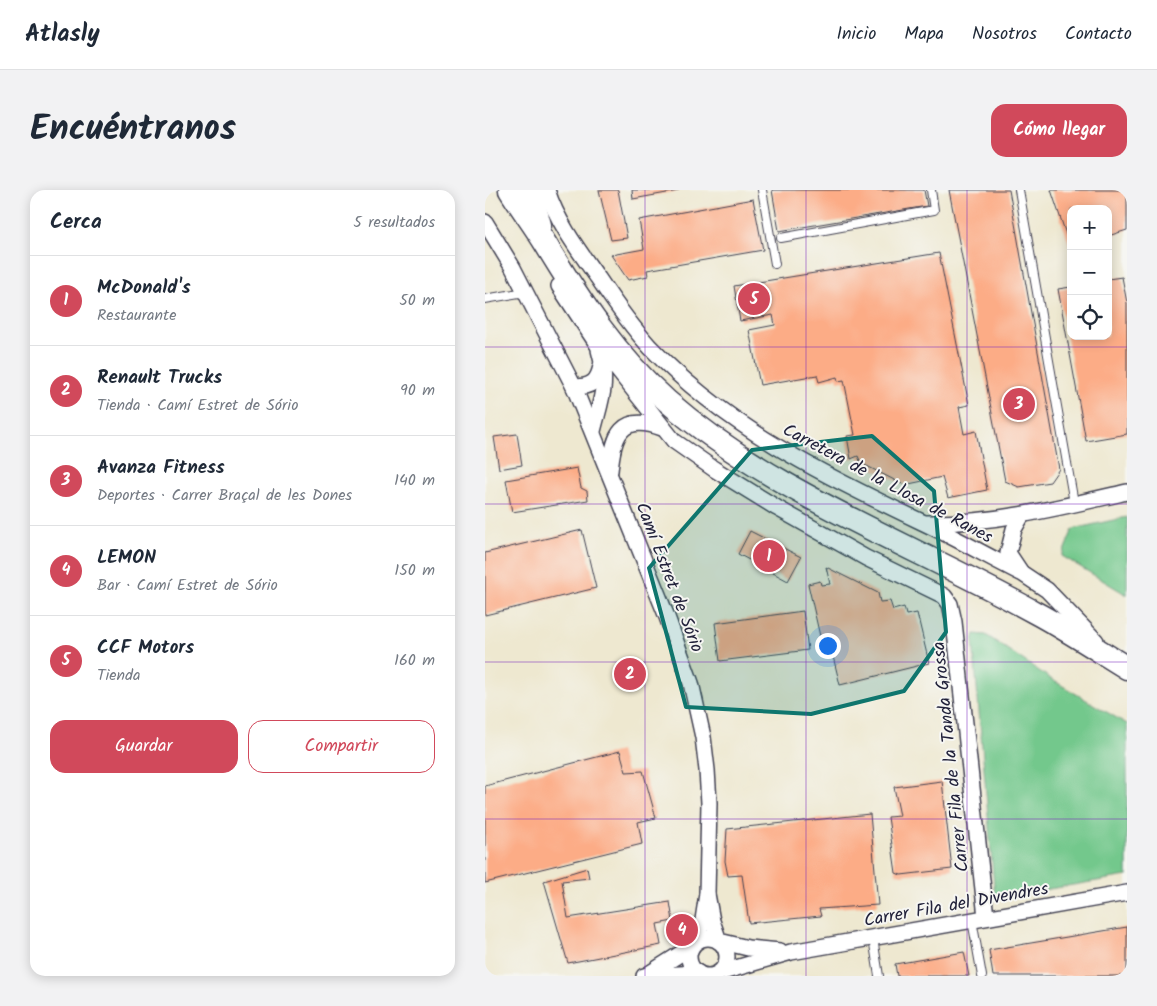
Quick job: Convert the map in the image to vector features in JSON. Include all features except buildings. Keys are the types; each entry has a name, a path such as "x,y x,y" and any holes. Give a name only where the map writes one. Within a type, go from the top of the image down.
{"main road":[{"path":"510,190 589,313 630,364 667,401 751,462 818,501 1034,612 1120,663"},
{"path":"530,190 544,241"}],"street":[{"name":"Carretera de la Llosa de Ranes","path":"547,190 569,235 587,264 629,321 666,363 733,417 794,458 836,481 1023,574 1047,590 1120,663"},
{"path":"527,217 550,270 597,344 662,428"},
{"name":"Camí Estret de Sório","path":"486,226 525,292 574,387 667,617 691,683 703,737 709,803 707,894 703,920 693,945"},
{"path":"593,431 604,391 602,362 597,344"},
{"path":"574,387 588,386 594,383 598,378 602,362"},
{"path":"610,473 614,443 618,433 623,428 636,422 649,423 662,428"},
{"name":"Carrer Fila de la Tanda Grossa","path":"662,428 694,456 777,508 866,558 943,596 950,604 954,622 979,918"},
{"path":"923,523 947,523 1022,514 1127,492"},
{"path":"1022,514 1014,529 1008,553 1023,574"},
{"name":"Carrer Fila del Divendres","path":"644,976 708,975 749,962 791,952 1127,893"},
{"name":"Camí Estret de Sório","path":"707,894 712,921 719,941"},
{"path":"707,938 719,941 726,951 727,957 723,968 708,975 689,959 693,945 707,938"},
{"name":"Carrer Fila del Divendres","path":"719,941 748,948 791,952"},
{"name":"Carrer Fila del Divendres","path":"644,976 693,945"}],"lane":[{"path":"762,190 775,264"},
{"path":"781,238 934,210 931,190"},
{"path":"1019,190 1074,504"},
{"path":"485,299 525,292"},
{"path":"979,918 982,976"},
{"path":"873,938 879,976"}],"highlighted area":[{"path":"872,436 934,491 946,632 904,691 811,714 686,707 649,568 752,450"}],"green space":[{"path":"1127,517 1127,595 1062,556 1073,529"},
{"path":"975,634 986,635 1051,679 1127,724 1127,876 995,898 973,641"}],"place":[{"name":"CCF Motors","path":"754,299"},
{"name":"Avanza Fitness","path":"1019,404"},
{"name":"McDonald's","path":"769,556"},
{"name":"Renault Trucks","path":"630,674"},
{"name":"LEMON","path":"682,930"}]}
